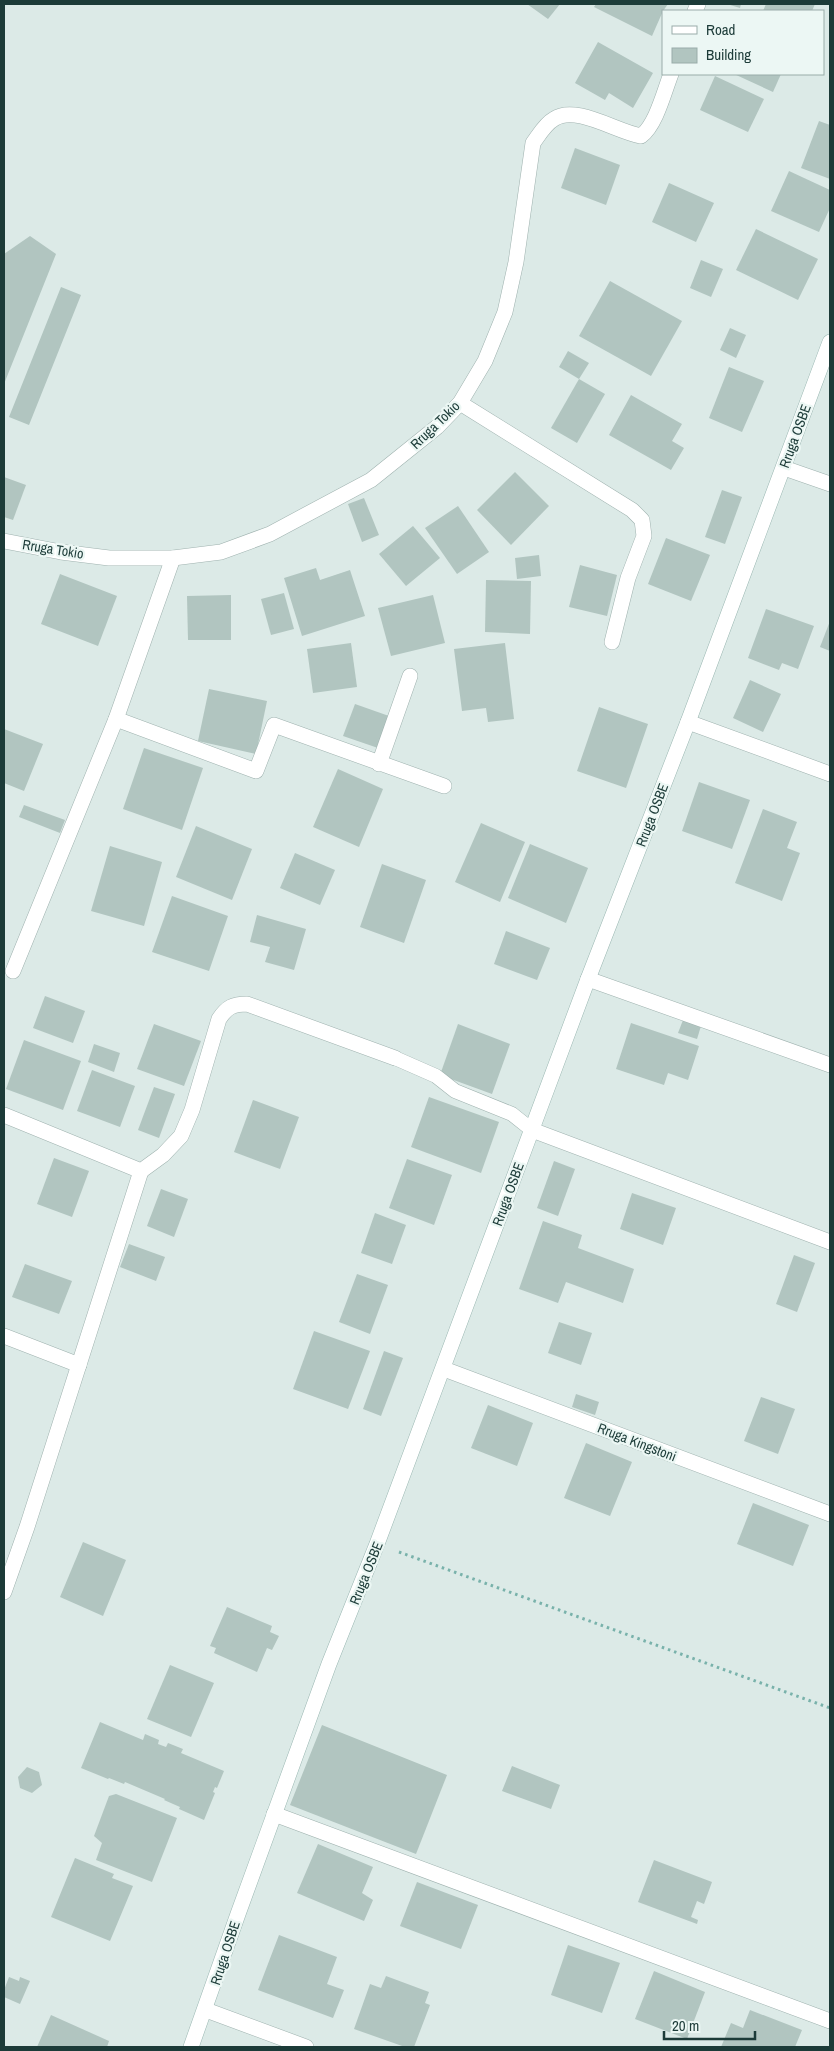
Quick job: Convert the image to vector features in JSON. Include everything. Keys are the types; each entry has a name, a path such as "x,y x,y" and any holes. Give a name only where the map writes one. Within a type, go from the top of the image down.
{"street":[{"name":"Rruga Tokio","path":"4,541 61,552 109,558 173,558 221,552 270,534 371,480 437,427 460,403 485,361 505,312 516,262 533,143 542,130 554,118 568,114 585,117 641,136 648,131 671,75"},
{"name":"Rruga OSBE","path":"191,2047 206,2010 274,1814 329,1664 378,1544 588,979 688,722 830,342"},
{"path":"460,403 632,510 642,520 644,536 628,578 612,642"},
{"path":"784,468 830,484"},
{"path":"13,971 116,719 173,558"},
{"path":"379,764 410,676"},
{"path":"116,719 256,770 274,724 379,764 444,786"},
{"path":"688,722 830,774"},
{"path":"588,979 830,1065"},
{"path":"4,1592 27,1527 141,1171 163,1155 181,1136 192,1110 219,1019 226,1009 236,1004 248,1004 395,1058"},
{"path":"4,1115 141,1171"},
{"path":"532,1130 830,1242"},
{"path":"4,1336 79,1365"},
{"name":"Rruga Kingstoni","path":"444,1369 830,1514"},
{"path":"274,1814 830,2021"},
{"path":"206,2010 306,2047"}],"lane":[{"path":"395,1058 436,1076 455,1091 512,1114 532,1130"}],"path":[{"path":"378,1544 830,1708"}],"building":[{"path":"527,4 560,4 548,19"},
{"path":"596,4 668,4 662,10 652,36 594,7"},
{"path":"727,4 741,4 740,8"},
{"path":"766,4 815,4 812,10 763,10"},
{"path":"598,42 653,73 633,108 609,93 605,100 575,83"},
{"path":"736,75 781,75 773,92"},
{"path":"715,76 764,99 748,132 700,110"},
{"path":"819,121 830,125 830,179 801,168"},
{"path":"575,148 620,165 606,205 561,188"},
{"path":"789,171 830,190 830,208 819,232 771,211"},
{"path":"669,183 714,203 696,242 652,222"},
{"path":"756,229 818,259 798,300 736,270"},
{"path":"30,236 56,254 4,384 4,254"},
{"path":"701,260 723,269 711,297 690,288"},
{"path":"610,281 682,321 651,376 579,336"},
{"path":"61,287 81,295 29,425 9,417"},
{"path":"730,328 746,335 736,358 720,350"},
{"path":"568,351 589,363 579,379 559,367"},
{"path":"729,367 764,381 742,432 709,418"},
{"path":"579,379 605,394 577,443 551,428"},
{"path":"631,395 682,424 672,441 684,448 671,470 609,435"},
{"path":"515,472 549,506 511,545 477,510"},
{"path":"4,477 26,485 13,520 4,517"},
{"path":"722,490 742,497 725,544 705,537"},
{"path":"364,498 379,535 362,542 348,504"},
{"path":"458,506 489,552 457,574 425,528"},
{"path":"413,526 440,558 406,586 379,554"},
{"path":"666,538 710,555 691,601 648,584"},
{"path":"539,555 541,576 517,579 515,558"},
{"path":"580,565 617,575 607,616 569,607"},
{"path":"316,568 320,580 350,570 365,616 302,636 284,578"},
{"path":"60,574 117,596 98,646 41,624"},
{"path":"486,580 531,581 530,634 485,632"},
{"path":"284,593 294,629 271,635 261,599"},
{"path":"231,595 231,640 188,640 187,596"},
{"path":"433,595 445,643 391,656 378,608"},
{"path":"766,609 814,626 798,669 782,663 779,670 748,658"},
{"path":"830,621 830,651 820,647"},
{"path":"351,643 357,687 313,693 307,649"},
{"path":"505,643 514,719 488,722 486,708 462,711 454,649"},
{"path":"750,680 781,694 763,732 733,718"},
{"path":"209,689 267,701 256,754 198,741"},
{"path":"355,704 389,716 378,748 343,736"},
{"path":"599,707 648,724 626,788 577,771"},
{"path":"4,729 43,744 24,791 4,783"},
{"path":"144,748 203,768 182,830 123,809"},
{"path":"338,769 383,789 359,847 313,827"},
{"path":"699,782 750,800 732,849 682,831"},
{"path":"24,805 65,820 60,833 19,817"},
{"path":"763,809 797,822 787,848 800,853 782,901 735,883"},
{"path":"481,823 525,842 500,902 455,882"},
{"path":"196,826 252,849 232,900 176,877"},
{"path":"530,844 588,868 566,923 508,898"},
{"path":"110,846 162,862 144,926 91,911"},
{"path":"295,853 335,870 320,905 280,888"},
{"path":"382,864 426,880 404,943 360,927"},
{"path":"172,896 228,916 209,971 152,952"},
{"path":"257,915 306,929 294,970 265,962 270,947 250,942"},
{"path":"506,931 550,948 537,980 494,964"},
{"path":"45,996 85,1011 73,1043 33,1028"},
{"path":"683,1020 701,1026 697,1039 678,1033"},
{"path":"631,1023 699,1046 688,1080 668,1073 664,1085 616,1069"},
{"path":"154,1024 201,1041 184,1086 137,1069"},
{"path":"458,1024 510,1044 492,1094 440,1075"},
{"path":"24,1040 81,1061 63,1110 6,1089"},
{"path":"94,1044 120,1053 114,1072 88,1062"},
{"path":"92,1070 135,1086 120,1127 77,1111"},
{"path":"154,1087 175,1094 159,1138 138,1130"},
{"path":"429,1097 499,1122 481,1173 411,1147"},
{"path":"253,1100 299,1117 280,1169 234,1152"},
{"path":"54,1158 89,1171 72,1217 37,1204"},
{"path":"407,1159 452,1175 434,1225 389,1208"},
{"path":"554,1161 575,1169 558,1216 537,1208"},
{"path":"161,1189 188,1199 174,1237 147,1226"},
{"path":"632,1193 676,1208 663,1245 620,1229"},
{"path":"375,1213 406,1225 392,1264 361,1253"},
{"path":"543,1221 582,1235 578,1248 634,1269 623,1303 566,1282 558,1303 519,1289"},
{"path":"129,1244 165,1257 156,1281 120,1267"},
{"path":"794,1255 815,1263 797,1312 776,1304"},
{"path":"25,1264 72,1281 59,1314 12,1297"},
{"path":"357,1274 388,1285 370,1334 339,1322"},
{"path":"559,1322 592,1333 581,1365 548,1353"},
{"path":"314,1331 370,1351 348,1409 293,1389"},
{"path":"384,1351 403,1358 381,1416 363,1409"},
{"path":"576,1394 599,1402 595,1415 572,1407"},
{"path":"761,1397 795,1409 778,1454 744,1441"},
{"path":"488,1405 533,1423 517,1466 471,1448"},
{"path":"586,1443 632,1462 610,1516 564,1498"},
{"path":"753,1503 809,1525 793,1566 737,1544"},
{"path":"83,1542 126,1560 103,1616 60,1597"},
{"path":"227,1607 272,1626 270,1632 279,1636 272,1650 267,1648 257,1672 214,1653 216,1648 210,1646"},
{"path":"170,1665 214,1683 191,1737 147,1719"},
{"path":"100,1722 143,1740 145,1734 159,1740 158,1744 166,1747 168,1743 183,1749 181,1753 224,1771 217,1788 215,1787 213,1792 215,1793 204,1820 179,1809 180,1807 165,1799 125,1782 124,1784 108,1779 81,1768"},
{"path":"322,1725 447,1775 416,1854 290,1805"},
{"path":"512,1766 560,1785 551,1809 502,1791"},
{"path":"27,1767 39,1772 42,1785 32,1793 20,1788 18,1777"},
{"path":"116,1794 177,1818 152,1882 96,1860 102,1843 94,1836 109,1796"},
{"path":"318,1844 373,1867 362,1893 373,1900 364,1921 297,1893"},
{"path":"75,1858 114,1874 112,1878 133,1886 110,1941 51,1917"},
{"path":"654,1860 712,1882 704,1904 697,1901 691,1917 698,1920 697,1924 638,1902"},
{"path":"417,1882 478,1905 461,1949 400,1926"},
{"path":"279,1935 337,1957 327,1984 344,1990 333,2018 258,1990"},
{"path":"568,1945 620,1963 602,2013 551,1995"},
{"path":"654,1971 705,1992 687,2039 635,2019"},
{"path":"386,1976 429,1992 425,2003 430,2005 414,2047 405,2047 354,2029 370,1984 381,1988"},
{"path":"9,1977 19,1981 20,1977 30,1981 20,2004 4,1997 4,1990"},
{"path":"750,2010 802,2030 795,2047 721,2047 731,2023 743,2028"},
{"path":"51,2015 109,2041 107,2047 37,2047"}]}
